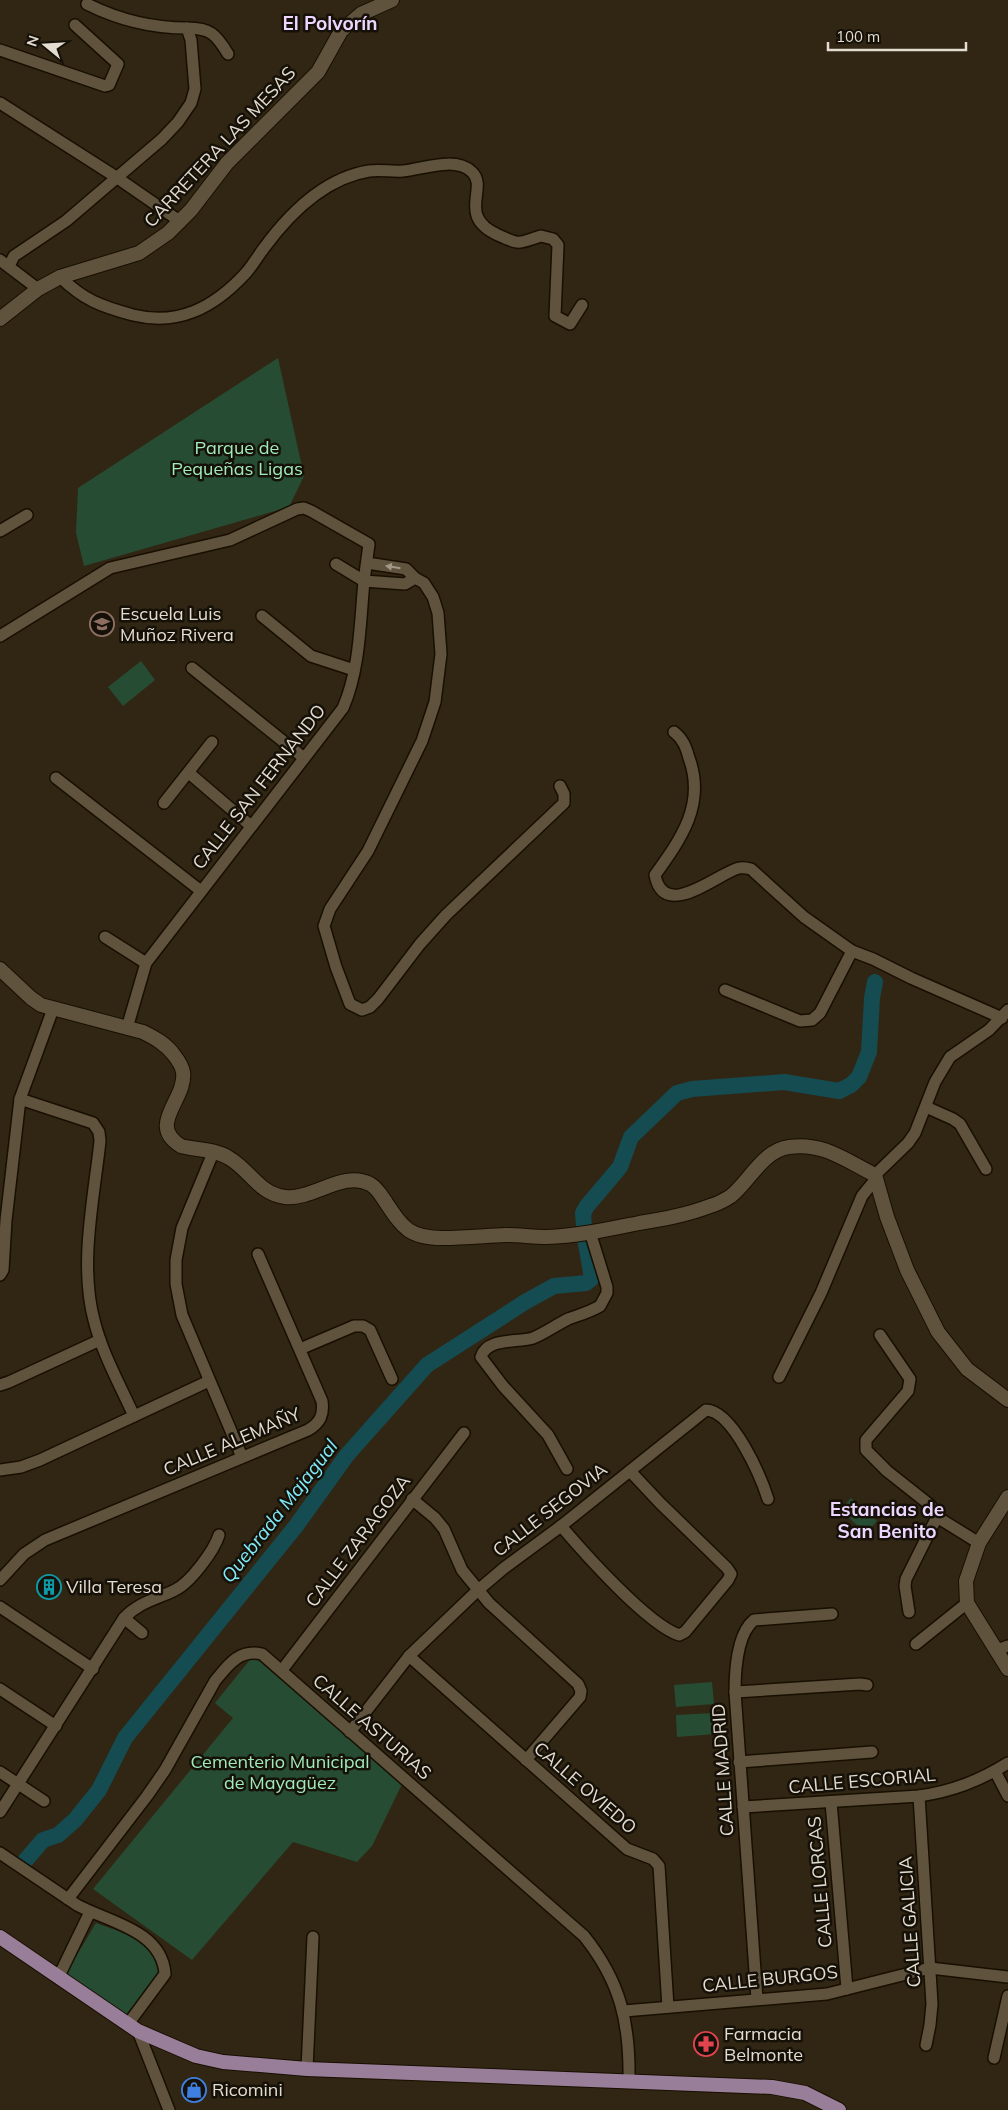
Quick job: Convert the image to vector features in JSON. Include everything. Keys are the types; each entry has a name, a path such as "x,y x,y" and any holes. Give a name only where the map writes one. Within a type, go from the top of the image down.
{"main road":[{"path":"0,1937 133,2027 196,2056 223,2062 307,2069 772,2087 805,2093 839,2110"}],"street":[{"name":"CARRETERA LAS MESAS","path":"0,318 38,289 60,277 139,254 151,247 181,222 227,163 318,72 341,31 361,14 392,0"},
{"path":"87,4 116,18 148,25 204,29 222,43 228,54"},
{"path":"0,50 105,86 109,85 118,64 75,25"},
{"path":"38,289 4,263 66,221 171,130 191,103 195,83 190,36 187,28"},
{"path":"0,103 116,177 181,222"},
{"path":"60,277 84,298 103,306 141,317 182,317 224,293 244,275 263,248 298,210 337,182 369,171 403,171 454,165 471,171 476,176 478,184 474,199 478,218 488,230 512,242 525,243 541,236 553,239 558,245 555,316 570,324 582,305"},
{"name":"CALLE SAN FERNANDO","path":"0,636 110,568 230,540 297,509 304,508 311,511 369,544 354,670 351,686 343,708 146,963 127,1028"},
{"path":"0,531 27,515"},
{"path":"367,563 406,569 415,578 424,583 428,588 438,613 441,654 435,702 422,741 368,851 326,918 324,926 325,935 350,1004 362,1010 370,1007 378,999 420,944 446,916 564,803 564,794 560,786"},
{"path":"336,564 364,581 405,584 415,578"},
{"path":"262,616 311,656 354,670"},
{"path":"192,668 304,758"},
{"path":"674,732 680,736 684,743 694,771 695,798 691,813 668,858 655,875 659,886 664,891 670,893 692,893 739,868 751,869 804,918 852,951 873,959 910,978 1005,1014 989,1030 950,1057 940,1073 915,1133 908,1143 875,1177 862,1196 821,1293 779,1377"},
{"path":"164,803 212,742"},
{"path":"188,773 251,826"},
{"path":"56,778 201,891"},
{"path":"104,937 146,963"},
{"path":"726,990 800,1021 812,1020 820,1013 852,951"},
{"path":"0,969 31,998 53,1009 127,1028 154,1037 163,1044 181,1066 184,1080 167,1118 166,1127 172,1139 180,1146 230,1158 267,1192 283,1196 299,1197 350,1181 367,1183 377,1189 404,1228 416,1236 442,1238 548,1237 590,1232 683,1215 716,1204 731,1196 757,1167 774,1152 786,1148 811,1146 827,1150 875,1177 907,1270 938,1332 967,1369 1008,1400"},
{"path":"0,1275 2,1270 3,1220 20,1099 53,1009"},
{"path":"20,1099 93,1123 99,1132 100,1141 87,1269 90,1306 100,1340 134,1416"},
{"path":"926,1107 960,1124 986,1169"},
{"path":"213,1153 182,1228 176,1272 177,1292 182,1315 242,1457"},
{"path":"567,1469 548,1435 503,1386 481,1357 484,1352 496,1344 504,1341 533,1338 570,1318 600,1306 607,1293 607,1287 590,1232"},
{"name":"CALLE ALEMAÑY","path":"0,1580 24,1554 45,1540 308,1430 320,1420 323,1408 322,1401 258,1254"},
{"path":"300,1349 354,1326 363,1326 372,1334 392,1379"},
{"path":"880,1335 910,1379 910,1384 908,1391 866,1440 866,1450 887,1471 930,1505 937,1517 979,1543"},
{"path":"0,1385 100,1340"},
{"path":"0,1470 22,1467 40,1460 209,1380"},
{"name":"CALLE SEGOVIA","path":"350,1732 409,1656 478,1591 504,1568 561,1526 706,1410 712,1410 721,1415 746,1451 762,1482 768,1499"},
{"name":"CALLE ZARAGOZA","path":"282,1670 464,1433"},
{"path":"561,1526 577,1546 628,1597 664,1628 679,1634 685,1632 728,1580 730,1574 727,1568 660,1503 630,1470"},
{"path":"1008,1497 979,1543 966,1581 967,1603 1002,1648 1008,1669"},
{"path":"412,1499 435,1518 444,1529 462,1570 478,1591 578,1684 581,1692 580,1697 526,1760"},
{"path":"909,1612 906,1579 937,1517"},
{"path":"0,1812 94,1669 124,1618 143,1603 176,1590 187,1582 216,1543 219,1535"},
{"path":"916,1644 967,1603"},
{"path":"0,1607 94,1669"},
{"name":"CALLE MADRID","path":"756,2000 735,1692 735,1678 743,1634 754,1620 832,1614"},
{"path":"124,1618 142,1633"},
{"name":"CALLE ASTURIAS","path":"68,1899 156,1783 215,1681 225,1668 240,1655 248,1652 262,1654 584,1936 606,1969 624,2011 630,2052 629,2081"},
{"name":"CALLE OVIEDO","path":"409,1656 627,1848 653,1859 659,1866 668,2007"},
{"path":"735,1692 867,1685"},
{"path":"0,1689 56,1726"},
{"path":"739,1762 872,1752"},
{"name":"CALLE ESCORIAL","path":"743,1807 919,1796 948,1791 995,1771 1008,1763"},
{"path":"995,1771 1008,1796"},
{"path":"0,1772 44,1801"},
{"name":"CALLE GALICIA","path":"919,1796 932,2004 926,2045"},
{"name":"CALLE LORCAS","path":"831,1802 847,1989"},
{"path":"0,1853 90,1912 129,1927 153,1946 163,1960 165,1974 133,2027 169,2110"},
{"path":"58,1978 90,1912"},
{"path":"307,2069 313,1937"},
{"name":"CALLE BURGOS","path":"624,2011 827,1994 930,1968 1008,1977"},
{"path":"994,2058 1008,1996"}],"green space":[{"name":"Parque de Pequeñas Ligas","path":"278,358 304,476 289,507 84,566 76,533 78,488"},
{"path":"141,661 155,680 123,706 108,687"},
{"path":"851,1498 877,1521 866,1533 840,1510"},
{"name":"Cementerio Municipal de Mayagüez","path":"253,1656 402,1784 372,1846 357,1862 293,1842 192,1960 93,1889 233,1718 215,1703"},
{"path":"712,1682 714,1704 676,1707 674,1685"},
{"path":"714,1713 715,1734 677,1737 676,1715"},
{"path":"96,1923 146,1944 159,1958 160,1972 129,2016 65,1975"}],"waterway":[{"name":"Quebrada Majagual","path":"584,1226 583,1213 620,1167 631,1137 677,1093 692,1089 784,1082 839,1091 851,1085 859,1077 869,1052 872,998 875,982"},
{"name":"Quebrada Majagual","path":"25,1861 43,1840 58,1835 75,1820 99,1790 125,1738 296,1526 347,1455 427,1365 525,1302 554,1286 586,1283 592,1278 585,1238"}],"place":[{"name":"Escuela Luis Muñoz Rivera","path":"102,624"},
{"name":"Villa Teresa","path":"49,1587"},
{"name":"Farmacia Belmonte","path":"706,2044"},
{"name":"Ricomini","path":"194,2090"}],"district":[{"name":"El Polvorín","path":"330,23"},
{"name":"Estancias de San Benito","path":"887,1520"}]}
